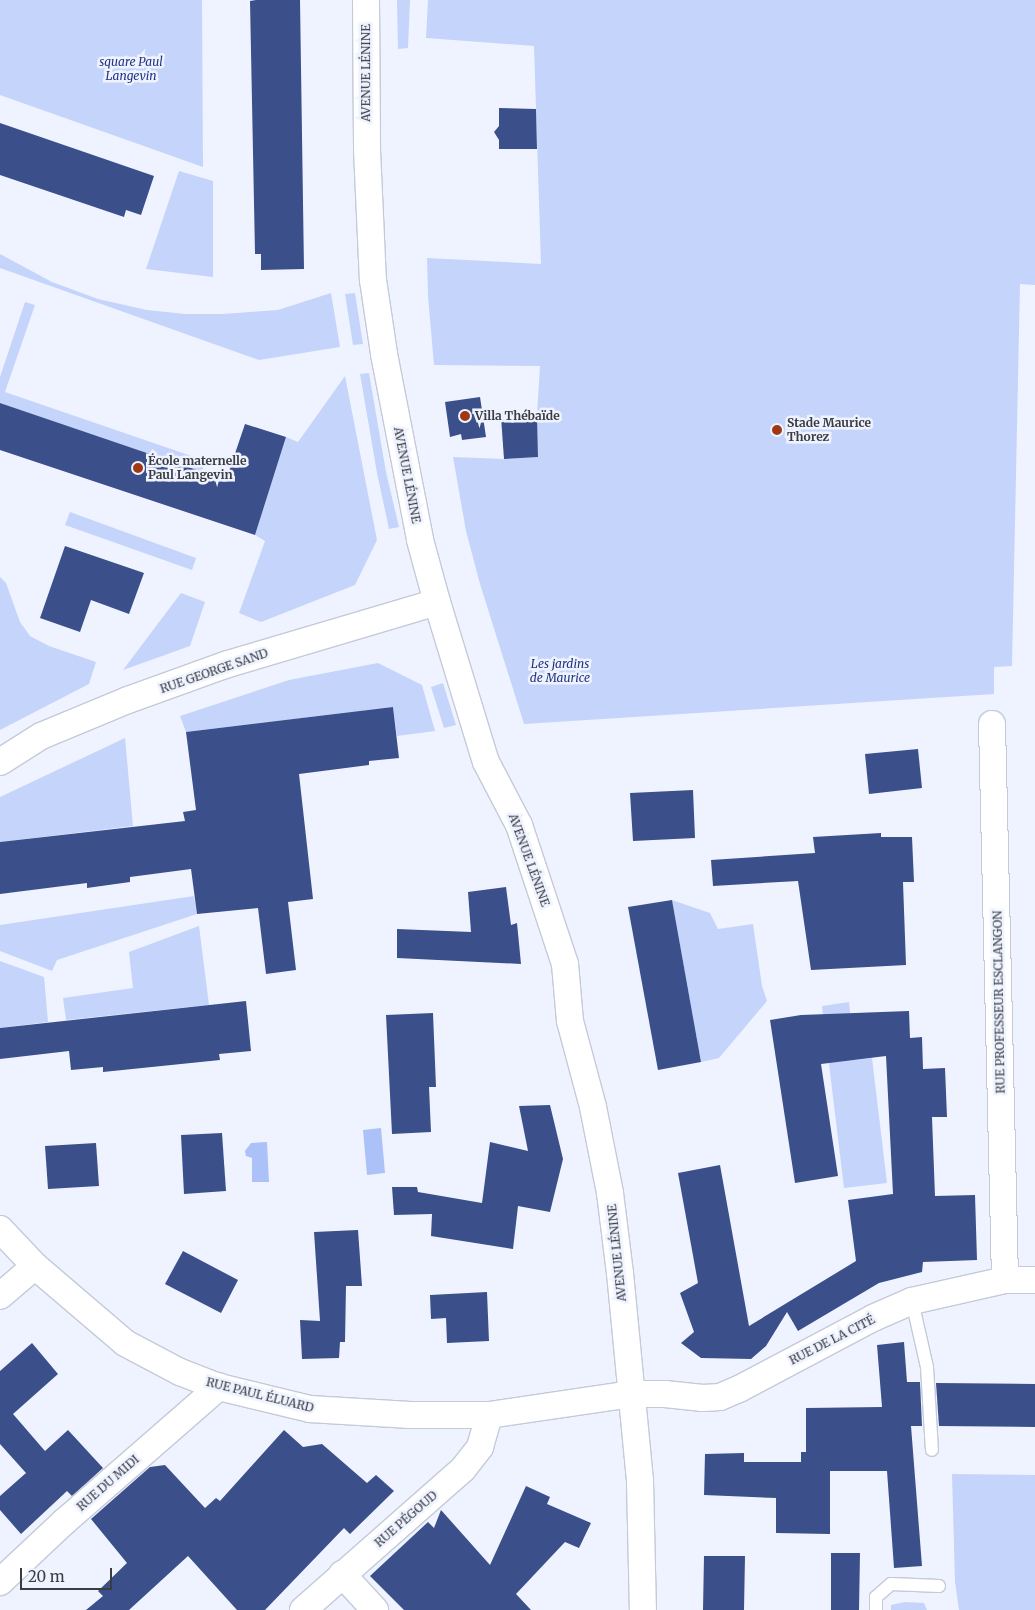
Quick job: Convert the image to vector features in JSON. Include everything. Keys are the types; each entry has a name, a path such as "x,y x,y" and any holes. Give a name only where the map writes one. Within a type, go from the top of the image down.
{"street":[{"name":"AVENUE LÉNINE","path":"366,0 367,150 373,280 384,354 420,540 437,602 486,762 520,825 565,964 570,1021 593,1107 610,1193 640,1481 643,1610"},
{"name":"RUE GEORGE SAND","path":"0,762 41,736 128,700 228,664 437,602"},
{"name":"RUE PROFESSEUR ESCLANGON","path":"992,724 1005,1280"},
{"name":"RUE PAUL ÉLUARD","path":"0,1229 35,1266 125,1343 180,1372 219,1386 310,1408 410,1416 489,1415 632,1394"},
{"path":"0,1296 35,1266"},
{"name":"RUE DE LA CITÉ","path":"632,1394 665,1394 703,1398 720,1396 739,1390 873,1318 912,1301 1005,1280 1035,1280"},
{"name":"RUE DU MIDI","path":"0,1582 64,1522 219,1386"},
{"name":"RUE PÉGOUD","path":"304,1610 342,1574 463,1469 480,1447 489,1415"},
{"path":"342,1574 375,1610"}],"lane":[{"path":"912,1301 927,1368 932,1450"},
{"path":"876,1610 876,1597 891,1584 939,1586"}],"green space":[{"name":"square Paul Langevin","path":"0,0 202,0 203,167 0,95"},
{"path":"397,0 410,0 408,48 398,49"},
{"name":"Les jardins de Maurice","path":"428,0 1035,0 1035,285 1020,284 1012,666 994,667 994,694 524,724 480,584 466,531 453,457 504,459 538,457 537,415 540,366 434,365 427,258 541,264 534,46 426,38"},
{"path":"179,171 213,181 213,277 146,269"},
{"path":"0,254 52,282 98,299 147,310 185,314 223,314 278,310 331,293 340,347 259,360 0,268"},
{"path":"355,293 363,344 353,345 345,294"},
{"path":"25,302 35,305 5,392 206,461 201,473 0,403 0,377"},
{"path":"369,373 386,472 399,527 389,529 360,374"},
{"path":"345,376 377,540 355,585 261,622 239,613 265,541 255,535 286,437 298,442"},
{"path":"70,512 196,558 192,570 65,525"},
{"path":"0,577 6,583 20,622 30,636 49,646 96,662 89,684 0,730"},
{"path":"181,593 205,602 190,646 123,670"},
{"path":"378,663 422,685 435,731 397,736 393,707 186,732 180,716 289,680"},
{"path":"443,683 456,725 444,728 431,687"},
{"path":"125,738 133,826 0,842 0,797"},
{"path":"194,896 197,914 57,960 52,971 0,951 0,925"},
{"path":"672,900 710,913 718,929 753,924 762,986 767,1001 719,1058 701,1062"},
{"path":"199,926 209,1005 66,1020 63,998 133,988 129,952"},
{"path":"0,961 44,977 48,1022 0,1028"},
{"path":"849,1002 855,1060 872,1058 887,1183 844,1188 822,1006"},
{"path":"952,1474 1035,1475 1035,1610 959,1610 955,1582"},
{"path":"905,1602 924,1603 927,1610 891,1610 891,1605"}],"shaded area":[{"path":"381,1128 385,1173 367,1175 363,1130"},
{"path":"267,1142 269,1182 252,1182 252,1158 246,1156 245,1151 251,1143"}],"building":[{"path":"300,0 304,269 261,270 261,254 255,254 250,1"},
{"path":"499,108 536,109 537,149 499,149 499,140 494,132 499,126"},
{"path":"0,123 154,176 141,215 126,210 124,217 0,175"},
{"name":"Villa Thébaïde","path":"480,397 486,437 462,440 461,434 450,437 445,402"},
{"path":"0,403 226,480 245,424 286,437 255,535 0,450"},
{"path":"537,415 538,457 504,459 501,417"},
{"path":"65,546 144,573 129,614 91,600 80,632 40,618"},
{"path":"393,707 399,758 369,761 369,765 299,774 313,899 288,902 296,970 266,974 258,908 197,914 191,869 130,877 130,882 87,888 87,883 0,894 0,842 185,821 183,812 196,810 186,732"},
{"path":"918,749 922,788 869,794 865,754"},
{"path":"693,790 695,838 633,841 630,793"},
{"path":"881,833 881,837 912,837 914,882 903,882 906,965 811,970 798,881 713,886 711,860 815,853 813,837"},
{"path":"506,887 511,925 517,923 521,964 397,958 397,929 471,932 468,892"},
{"path":"672,900 701,1062 658,1070 628,907"},
{"path":"246,1001 251,1051 219,1054 220,1060 103,1072 103,1067 71,1070 69,1051 0,1059 0,1028"},
{"path":"909,1011 910,1038 922,1037 923,1069 945,1068 947,1117 932,1117 935,1196 975,1195 977,1260 923,1262 922,1272 879,1283 798,1331 787,1312 766,1346 751,1359 701,1358 681,1343 694,1332 680,1293 698,1283 678,1173 720,1165 749,1326 856,1261 848,1200 893,1194 886,1056 821,1064 838,1176 795,1183 770,1020 801,1015"},
{"path":"433,1013 436,1087 429,1087 431,1132 392,1134 386,1015"},
{"path":"550,1105 563,1159 550,1212 518,1206 513,1249 431,1236 432,1214 394,1215 392,1187 417,1187 418,1192 482,1203 490,1142 528,1151 519,1106"},
{"path":"222,1133 226,1191 184,1194 181,1135"},
{"path":"96,1143 99,1186 48,1189 45,1146"},
{"path":"358,1230 362,1286 346,1286 345,1342 340,1342 339,1358 302,1359 300,1320 320,1321 314,1232"},
{"path":"183,1251 238,1280 221,1313 165,1284"},
{"path":"487,1292 489,1341 447,1343 446,1318 431,1319 430,1295"},
{"path":"904,1342 907,1382 920,1382 922,1426 911,1426 922,1566 894,1568 887,1471 830,1471 830,1534 776,1533 776,1498 704,1495 705,1454 744,1453 744,1462 801,1462 801,1452 806,1452 806,1408 882,1407 877,1345"},
{"path":"32,1343 58,1374 13,1414 45,1451 68,1430 103,1468 72,1496 67,1491 21,1534 0,1510 0,1496 26,1473 0,1444 0,1371"},
{"path":"936,1383 1035,1384 1035,1427 939,1426"},
{"path":"284,1430 303,1447 322,1444 367,1483 376,1475 394,1491 350,1534 344,1528 265,1610 237,1610 188,1556 129,1610 86,1610 103,1596 98,1591 127,1563 91,1519 150,1467 165,1465 205,1508 216,1498 220,1501"},
{"path":"526,1486 550,1497 547,1504 591,1523 579,1548 565,1542 516,1594 531,1610 404,1610 370,1576 428,1522 434,1528 441,1510 490,1565"},
{"path":"831,1553 860,1553 859,1610 831,1610"},
{"path":"704,1556 745,1556 744,1610 703,1610"}],"place":[{"name":"Villa Thébaïde","path":"465,416"},
{"name":"Stade Maurice Thorez","path":"777,430"},
{"name":"École maternelle Paul Langevin","path":"138,468"}]}
